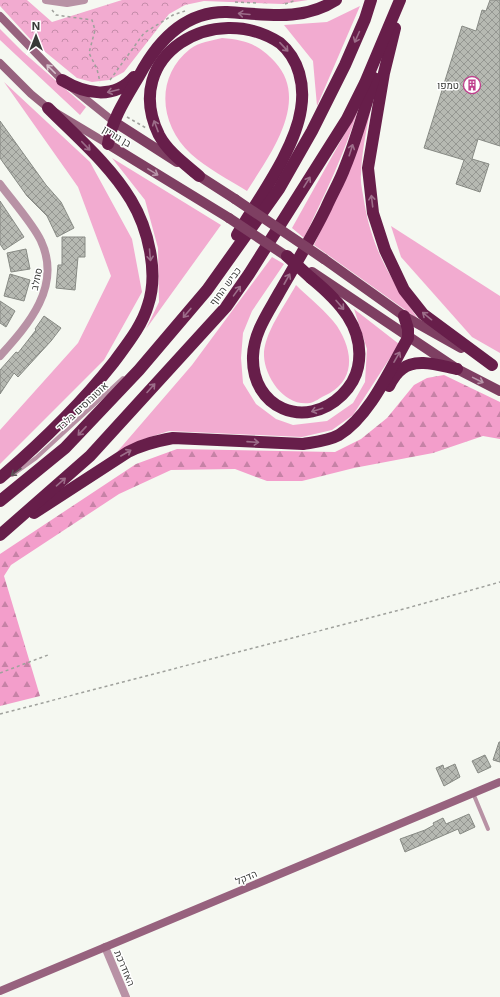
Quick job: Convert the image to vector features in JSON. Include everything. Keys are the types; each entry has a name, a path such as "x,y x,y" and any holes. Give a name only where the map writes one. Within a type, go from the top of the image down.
{"highway":[{"path":"108,144 116,116 143,68 161,42 180,26 193,19 226,12 272,16 293,15 315,10 336,0"},
{"name":"כביש החוף","path":"0,501 65,448 139,370 207,290 279,189 312,131 345,65 365,19 371,0"},
{"path":"286,256 312,275 336,300 354,327 358,342 358,367 354,379 347,390 333,403 318,411 292,412 267,398 256,382 253,356 255,342 264,317 325,210 346,166 400,3"},
{"path":"400,3 384,73 368,168 374,213 385,250 404,290 423,314 496,367"},
{"name":"כביש החוף","path":"0,536 90,456 226,307 249,274 347,119 365,83 400,3"},
{"path":"199,176 166,145 156,127 150,101 155,68 168,48 185,33 196,27 226,22 252,25 270,34 286,48 298,68 302,89 302,100 298,122 279,166 207,290"},
{"path":"62,80 83,90 101,92 115,91 123,88 143,68"},
{"path":"0,478 46,438 102,377 141,322 149,304 151,292 149,243 144,225 130,200 109,170 48,108"},
{"path":"281,444 303,444 324,441 339,435 365,412 408,338 408,329 404,316"},
{"path":"0,536 90,475 141,445 173,438 316,446 336,442 354,431 376,406 397,373 403,368 413,364 429,363 457,370"}],"main road":[{"path":"116,116 199,176 324,259 404,316 496,367"},
{"name":"בן גוריון","path":"108,144 229,218 286,256"},
{"path":"312,275 457,370 500,390"}],"street":[{"path":"47,3 67,3 84,0"},
{"name":"בן גוריון","path":"0,16 62,80 116,116"},
{"name":"בן גוריון","path":"0,63 31,94 48,108 108,144"},
{"name":"סחלב","path":"0,184 41,240 49,264 43,295 37,309 26,326 0,356"},
{"name":"הדקל","path":"0,991 500,782"},
{"name":"האזדרכת","path":"105,947 126,997"}],"lane":[{"name":"אוטובוסים בלבד","path":"0,483 36,458 96,404 169,334"},
{"path":"473,794 488,829"}],"path":[{"path":"47,3 56,15 92,20 95,30 90,53 97,69 101,92"},
{"path":"116,116 146,128 156,127"},
{"path":"0,714 411,607 500,582"},
{"path":"0,673 48,655"}],"green space":[{"path":"0,0 27,0 52,22 122,0 308,0 282,4 204,1 185,5 169,14 124,72 109,80 92,82 77,78 32,41 0,6"},
{"path":"360,6 317,106 313,61 284,25 327,22"},
{"path":"0,29 23,52 86,107 80,115 0,40"},
{"path":"222,38 238,40 251,44 269,56 285,77 289,94 288,111 283,128 266,162 247,191 211,169 191,154 180,142 172,129 167,115 165,101 166,87 171,73 179,60 190,49 197,45"},
{"path":"4,82 90,162 132,239 142,292 104,360 0,464 0,430 78,343 111,276 78,187"},
{"path":"375,90 363,153 361,181 364,201 377,249 399,291 418,319 314,245 329,212"},
{"path":"358,110 340,159 304,238 292,228"},
{"path":"112,158 221,225 146,329 159,302 158,248 145,200"},
{"path":"391,226 500,296 500,353 472,337 401,257"},
{"path":"272,257 284,264 252,311 243,333 241,358 243,383 256,404 276,419 293,425 327,421 353,403 365,382 367,349 354,309 399,344 353,415 332,430 302,437 169,431 141,440 117,452 192,365"},
{"path":"296,285 323,310 337,326 347,346 349,356 347,375 342,383 334,390 310,403 301,403 292,400 278,389 272,382 268,373 264,356 267,338 271,329"},
{"path":"444,375 500,402 500,439 483,436 433,453 354,468 302,481 267,481 235,469 171,470 119,494 11,565 4,576 40,696 0,706 0,554 136,464 177,449 335,452 361,439 387,418 414,385 427,378"}],"building":[{"name":"טמפו","path":"490,0 500,0 500,146 478,139 472,159 489,164 480,192 456,184 464,160 424,148 462,26 476,31 482,10 486,11"},
{"path":"0,121 46,185 61,202 74,228 57,237 47,216 27,196 0,158"},
{"path":"0,201 24,237 4,250 0,244"},
{"path":"62,237 85,237 85,257 78,257 75,290 56,288 58,265 62,265"},
{"path":"26,249 30,269 11,272 7,253"},
{"path":"10,274 30,280 24,301 4,296"},
{"path":"0,301 15,311 6,327 0,323"},
{"path":"44,316 61,328 18,377 14,373 0,394 0,370 16,352 18,353 36,330 35,329"},
{"path":"500,742 500,762 493,760"},
{"path":"485,755 491,767 478,773 472,761"},
{"path":"455,764 460,777 444,786 436,768 443,765 444,769"},
{"path":"469,814 475,827 460,834 458,829 405,852 400,839 425,830 434,825 433,823 443,818 446,824"}],"place":[{"name":"טמפו","path":"472,85"}]}
